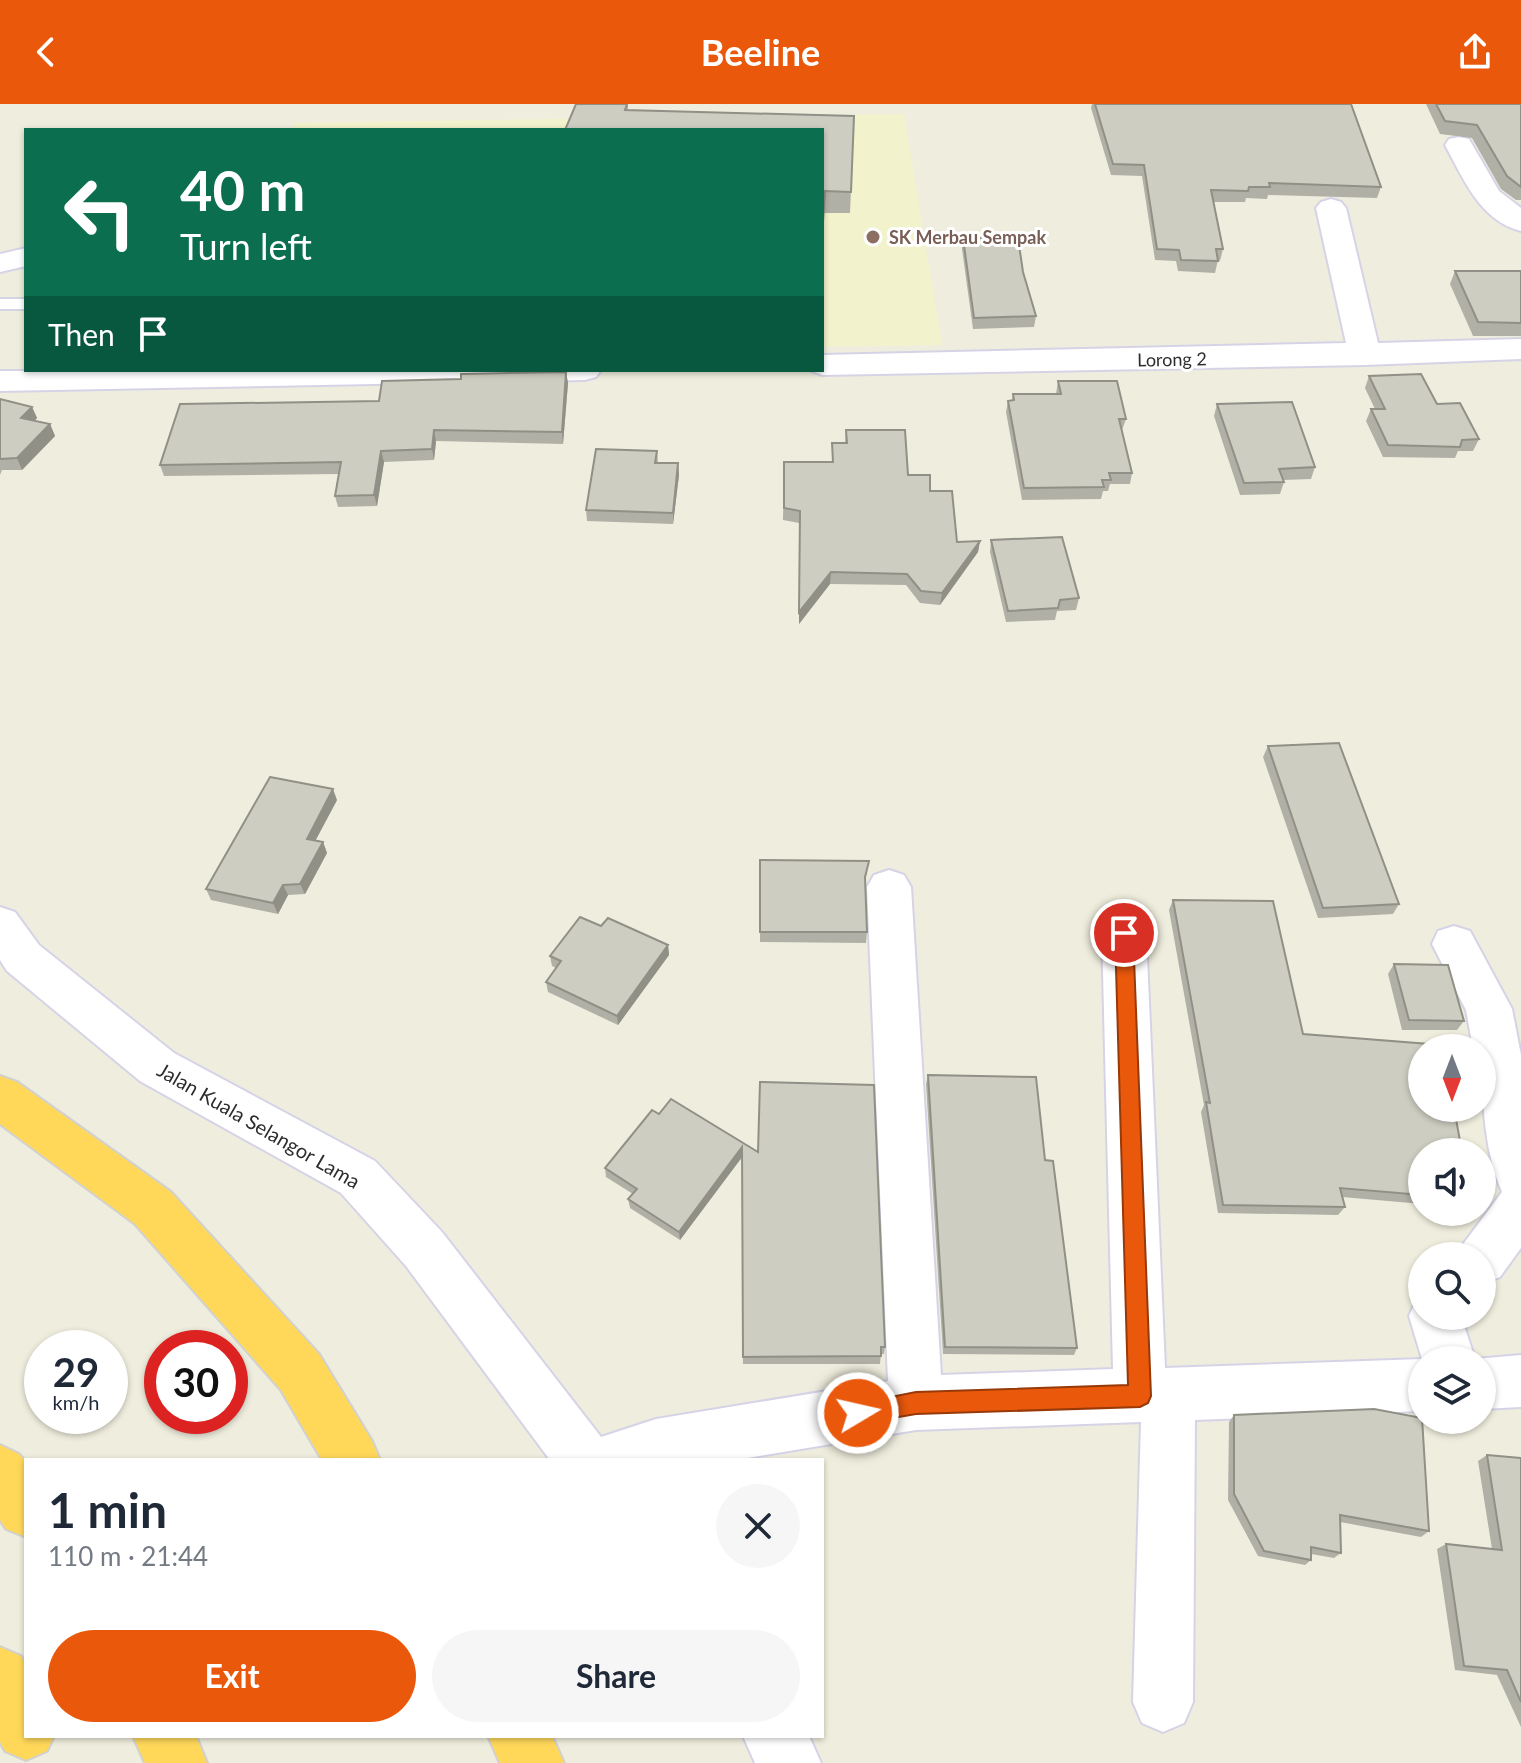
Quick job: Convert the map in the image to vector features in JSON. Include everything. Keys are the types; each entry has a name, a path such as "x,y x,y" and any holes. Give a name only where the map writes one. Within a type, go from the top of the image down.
{"highway":[{"path":"0,1097 153,1208 300,1372 352,1458"},
{"path":"0,1473 24,1506"},
{"path":"0,1677 24,1726"},
{"path":"30,1738 43,1763"},
{"path":"164,1738 177,1763"},
{"path":"519,1738 534,1763"}],"street":[{"path":"1459,145 1487,196 1521,222"},
{"path":"1331,208 1365,355"},
{"path":"0,263 24,257"},
{"name":"Lorong 2","path":"824,365 1365,355 1521,349"},
{"path":"0,381 479,372"},
{"path":"889,887 916,1403"},
{"name":"Jalan Kuala Selangor Lama","path":"0,925 23,958 157,1067 358,1177 424,1249 582,1458"},
{"path":"1124,933 1154,1395 1163,1702"},
{"path":"1454,944 1489,1009 1521,1179"},
{"path":"1495,1242 1521,1207"},
{"path":"1496,1382 1521,1381"},
{"path":"618,1458 656,1446 916,1403 1408,1386"},
{"path":"774,1738 791,1763"}],"lane":[{"path":"0,304 24,304"}],"shaded area":[{"name":"SK Merbau Sempak","path":"904,114 942,345 824,347 824,128 294,128 295,123"}],"building":[{"path":"576,104 627,104 625,110 854,116 851,192 825,191 824,206 824,128 566,128"},
{"path":"1095,104 1351,104 1381,187 1269,183 1270,187 1249,187 1248,191 1211,190 1223,249 1216,249 1218,261 1181,260 1179,250 1157,249 1144,165 1113,164"},
{"path":"1436,104 1521,104 1521,187 1507,176 1477,125 1445,121"},
{"path":"963,238 1018,238 1023,272 1036,316 974,318"},
{"path":"1455,271 1521,271 1521,323 1478,322"},
{"path":"566,372 562,432 434,430 432,449 381,451 374,495 335,496 341,462 160,465 180,404 379,401 382,381 461,379 461,374"},
{"path":"1421,374 1437,404 1460,403 1479,439 1462,440 1460,447 1388,445 1371,409 1385,409 1369,376"},
{"path":"1058,381 1117,381 1126,419 1119,419 1132,473 1109,473 1111,480 1102,480 1104,487 1024,488 1008,401 1014,400 1013,394 1061,394"},
{"path":"0,399 32,407 21,418 50,424 17,458 0,459"},
{"path":"1292,402 1315,467 1279,469 1284,482 1244,483 1217,404"},
{"path":"846,430 905,430 908,475 930,475 930,491 952,491 957,542 980,541 942,593 921,591 907,574 831,572 799,612 800,511 784,508 784,462 833,462 832,443 847,443"},
{"path":"596,449 657,451 655,463 678,463 673,513 586,510"},
{"path":"1062,537 1079,598 1060,600 1058,608 1008,611 991,540"},
{"path":"1339,743 1399,904 1323,908 1268,746"},
{"path":"270,777 333,789 307,839 323,842 300,884 283,885 273,903 206,889"},
{"path":"760,860 869,861 865,877 867,932 760,932"},
{"path":"1173,900 1273,901 1303,1034 1408,1042 1408,1122 1457,1122 1459,1138 1408,1138 1408,1194 1340,1188 1345,1207 1223,1205 1206,1102 1210,1103"},
{"path":"580,917 601,926 608,918 668,945 617,1016 546,982 561,961 550,956"},
{"path":"1394,964 1448,965 1464,1021 1409,1020"},
{"path":"928,1075 1036,1077 1045,1160 1053,1161 1077,1348 945,1347"},
{"path":"760,1082 874,1085 885,1347 881,1347 881,1356 743,1357 742,1147 679,1232 628,1199 637,1189 605,1168 652,1110 659,1114 671,1099 758,1152"},
{"path":"1374,1409 1408,1415 1408,1434 1423,1434 1429,1531 1340,1515 1341,1553 1311,1547 1311,1560 1264,1551 1234,1494 1234,1415"},
{"path":"1487,1455 1521,1458 1521,1702 1507,1670 1464,1666 1446,1544 1502,1550"}],"place":[{"name":"SK Merbau Sempak","path":"873,237"}],"route":[{"path":"858,1413 916,1403 1140,1396 1124,933"}]}
